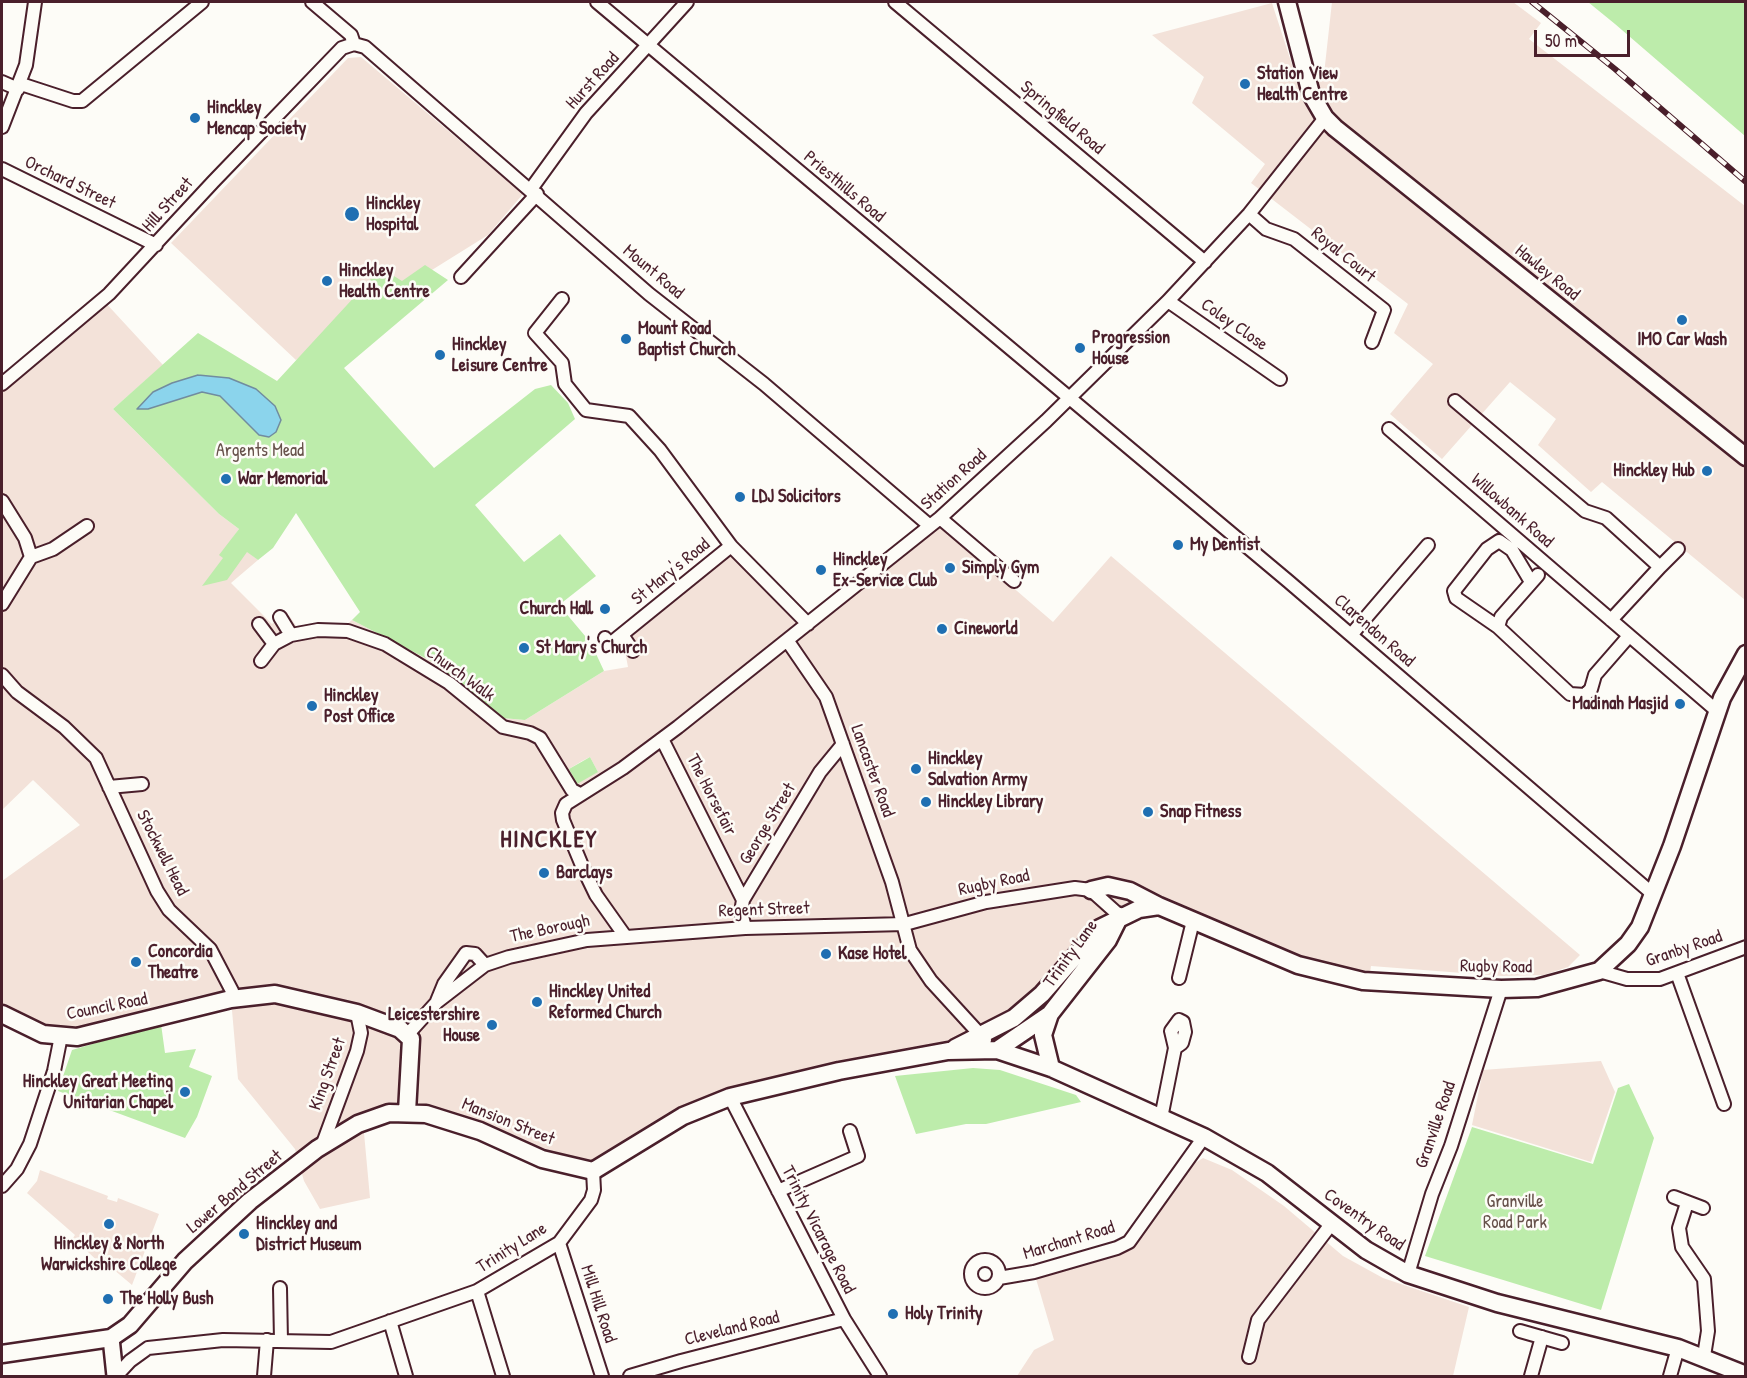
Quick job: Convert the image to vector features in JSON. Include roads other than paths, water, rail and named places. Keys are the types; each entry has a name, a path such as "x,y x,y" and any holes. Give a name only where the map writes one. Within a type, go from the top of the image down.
{"main road":[{"name":"Hawley Road","path":"1287,2 1311,94 1325,118 1365,154 1746,457"},
{"name":"Rugby Road","path":"1091,890 1108,886 1130,891 1192,921 1298,965 1363,981 1501,989 1537,988 1599,971 1628,944 1640,927 1654,895 1717,711 1746,654"},
{"path":"1120,916 1139,909 1159,906"},
{"name":"Trinity Lane","path":"593,1171 683,1116 730,1097 839,1071 948,1051 997,1050 1050,1014 1105,944 1120,916"},
{"name":"Trinity Lane","path":"948,1051 980,1036 1021,1012 1042,994 1100,928 1120,916"},
{"path":"231,999 276,994 357,1013 408,1034 412,1044 406,1091 407,1112"},
{"name":"Council Road","path":"2,1014 43,1034 76,1037 231,999"},
{"path":"1050,1014 1043,1035 1051,1068"},
{"name":"Coventry Road","path":"997,1050 1051,1068 1204,1137 1267,1173 1366,1250 1408,1274 1497,1303 1678,1348 1704,1356 1746,1375"},
{"name":"Lower Bond Street","path":"111,1338 130,1325 185,1261 227,1221 322,1146 358,1124 389,1113 407,1112"},
{"name":"Mansion Street","path":"407,1112 443,1117 542,1159 593,1171"},
{"path":"2,1354 111,1338"}],"street":[{"path":"2,127 26,64 36,2"},
{"path":"2,82 73,101 82,101 202,2"},
{"name":"Mount Road","path":"312,2 351,35 354,44 365,47 650,294 764,384 930,526"},
{"name":"Priesthills Road","path":"597,2 1069,398"},
{"name":"Hurst Road","path":"461,277 534,192 586,113 687,2"},
{"name":"Springfield Road","path":"895,2 1205,262"},
{"name":"Hill Street","path":"2,384 103,300 342,48 354,44"},
{"name":"Station Road","path":"625,936 596,894 562,816 566,804 623,768 662,739 940,518 1069,398 1168,301 1249,214 1325,118"},
{"name":"Orchard Street","path":"2,169 156,244"},
{"name":"Royal Court","path":"1249,214 1266,229 1294,239 1384,310 1372,342"},
{"path":"562,299 534,333 562,363 565,384 586,410 629,416 660,450 731,546"},
{"name":"Coley Close","path":"1168,301 1280,379"},
{"name":"Clarendon Road","path":"1069,398 1351,635 1654,895"},
{"path":"1455,401 1586,511 1606,518 1660,567"},
{"name":"Willowbank Road","path":"1389,429 1717,711"},
{"path":"2,501 25,538 31,557"},
{"path":"940,518 1014,581"},
{"path":"2,604 31,557 53,549 87,526"},
{"path":"1498,627 1501,617 1534,579 1512,550 1499,541 1492,544 1453,594 1498,627 1537,666 1570,694 1585,695 1591,689 1595,675 1629,636"},
{"path":"1351,635 1428,545"},
{"name":"St Mary's Road","path":"605,638 609,644 622,635 731,546 808,624"},
{"path":"1611,620 1678,549"},
{"path":"280,617 291,635"},
{"path":"259,624 274,644"},
{"name":"Church Walk","path":"261,661 274,644 291,635 318,630 348,631 385,644 449,683 503,727 530,733 540,738 572,790 580,794"},
{"path":"622,635 633,651"},
{"name":"Lancaster Road","path":"787,640 826,697 905,924"},
{"name":"Stockwell Head","path":"2,675 17,692 64,727 96,758 157,891 169,910 210,949 232,991 231,999"},
{"name":"The Horsefair","path":"662,739 743,900"},
{"name":"George Street","path":"743,900 820,772 843,744"},
{"path":"109,788 142,784"},
{"name":"Rugby Road","path":"905,924 986,902 1075,888 1091,890"},
{"path":"1091,890 1102,897 1120,916"},
{"path":"743,900 741,912 745,928"},
{"path":"1179,978 1192,921"},
{"name":"Regent Street","path":"625,936 745,928 905,924"},
{"name":"Coventry Road","path":"905,924 910,950 931,981 980,1036 997,1050"},
{"name":"The Borough","path":"408,1034 437,1002 485,965 562,944 625,936"},
{"name":"Granby Road","path":"1599,971 1644,981 1677,973 1746,947"},
{"name":"The Borough","path":"437,1002 444,984 466,953 475,954 485,965"},
{"path":"1677,973 1724,1104"},
{"name":"Granville Road","path":"1408,1274 1432,1194 1451,1146 1501,989"},
{"name":"King Street","path":"322,1146 362,1033 357,1013"},
{"path":"2,1186 17,1169 30,1143 54,1071 61,1036"},
{"path":"1161,1118 1175,1048"},
{"name":"Trinity Vicarage Road","path":"730,1097 844,1319 880,1377"},
{"path":"778,1191 858,1156 850,1131"},
{"name":"Marchant Road","path":"999,1278 1034,1272 1117,1248 1129,1242 1204,1137"},
{"name":"Trinity Lane","path":"116,1377 130,1361 148,1348 222,1340 331,1341 477,1291 559,1243 591,1200 594,1190 593,1171"},
{"path":"1674,1197 1703,1208"},
{"path":"1688,1203 1679,1228 1682,1247 1704,1278 1708,1331 1704,1356"},
{"path":"1251,1357 1257,1320 1332,1223"},
{"name":"Mill Hill Road","path":"559,1243 602,1377"},
{"path":"280,1288 281,1341"},
{"path":"477,1291 503,1377"},
{"name":"Cleveland Road","path":"630,1377 681,1360 844,1319"},
{"path":"390,1321 406,1377"},
{"path":"1520,1331 1562,1343"},
{"path":"1532,1377 1542,1337"},
{"path":"111,1338 116,1377"},
{"path":"264,1377 267,1340"},
{"path":"1670,1377 1678,1348"}],"water":[{"path":"198,375 229,378 256,389 275,406 281,420 276,432 269,437 259,435 220,396 202,392 148,409 137,409 153,392"}],"railway":[{"path":"1532,2 1615,69 1746,182"}],"place":[{"name":"Station View Health Centre","path":"1245,84"},
{"name":"Hinckley Mencap Society","path":"195,118"},
{"name":"Hinckley Hospital","path":"352,214"},
{"name":"Hinckley Health Centre","path":"327,281"},
{"name":"IMO Car Wash","path":"1682,320"},
{"name":"Mount Road Baptist Church","path":"626,339"},
{"name":"Progression House","path":"1080,348"},
{"name":"Hinckley Leisure Centre","path":"440,355"},
{"name":"Hinckley Hub","path":"1707,471"},
{"name":"War Memorial","path":"226,479"},
{"name":"LDJ Solicitors","path":"740,497"},
{"name":"My Dentist","path":"1178,545"},
{"name":"Simply Gym","path":"950,568"},
{"name":"Hinckley Ex-Service Club","path":"821,570"},
{"name":"Church Hall","path":"605,609"},
{"name":"Cineworld","path":"942,629"},
{"name":"St Mary's Church","path":"524,648"},
{"name":"Madinah Masjid","path":"1680,704"},
{"name":"Hinckley Post Office","path":"312,706"},
{"name":"Hinckley Salvation Army","path":"916,769"},
{"name":"Hinckley Library","path":"926,802"},
{"name":"Snap Fitness","path":"1148,812"},
{"name":"Barclays","path":"544,873"},
{"name":"Kase Hotel","path":"826,954"},
{"name":"Concordia Theatre","path":"136,962"},
{"name":"Hinckley United Reformed Church","path":"537,1002"},
{"name":"Leicestershire House","path":"492,1025"},
{"name":"Hinckley Great Meeting Unitarian Chapel","path":"185,1092"},
{"name":"Hinckley & North Warwickshire College","path":"109,1224"},
{"name":"Hinckley and District Museum","path":"244,1234"},
{"name":"The Holly Bush","path":"108,1299"},
{"name":"Holy Trinity","path":"893,1314"}],"district":[{"name":"HINCKLEY","path":"549,841"}],"park label":[{"name":"Argents Mead","path":"260,451"},
{"name":"Granville Road Park","path":"1515,1212"}]}
